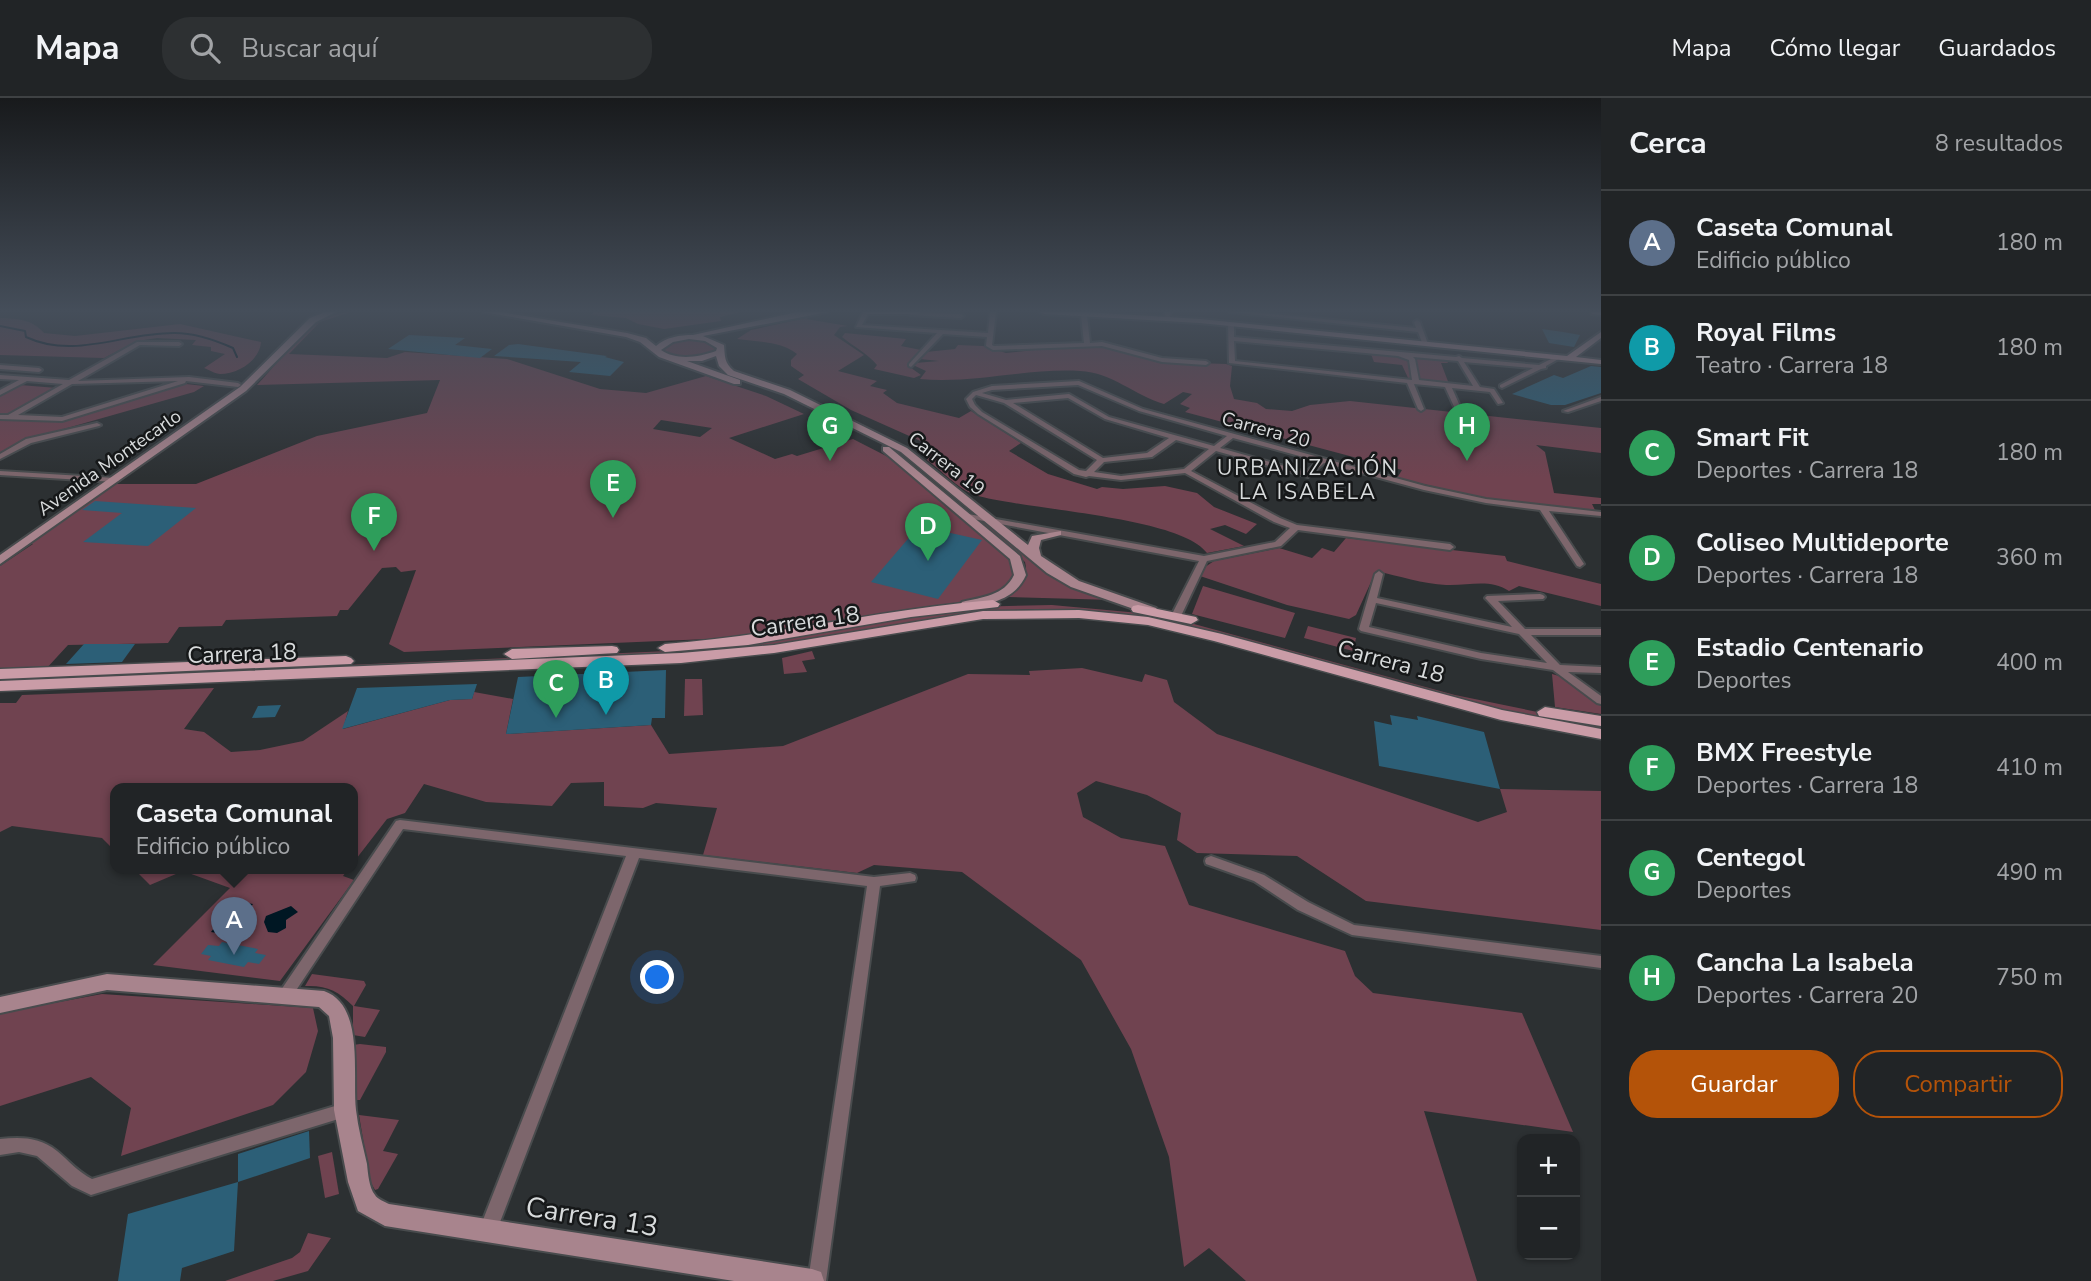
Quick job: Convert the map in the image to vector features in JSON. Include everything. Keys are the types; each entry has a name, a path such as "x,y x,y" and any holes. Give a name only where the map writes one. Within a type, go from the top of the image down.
{"main road":[{"name":"Carrera 18","path":"0,674 681,648 765,638 965,605 1078,603 1176,616 1499,703 1601,721"},
{"name":"Carrera 18","path":"0,686 681,659 774,649 983,615 1032,612 1148,621 1501,715 1601,734"}],"street":[{"path":"3,367 39,370"},
{"path":"9,418 99,367"},
{"name":"Avenida Montecarlo","path":"0,549 238,385 256,367"},
{"name":"Avenida Montecarlo","path":"0,560 243,389 265,367"},
{"path":"696,367 796,403 894,453 1016,558 1020,575 1012,589 998,597 965,605"},
{"name":"Carrera 19","path":"724,367 731,373 787,392 904,450 1035,557 1075,584 1152,611"},
{"path":"1274,367 1492,390 1500,403"},
{"path":"1412,367 1420,409"},
{"path":"1465,367 1477,388"},
{"path":"1502,386 1544,367"},
{"path":"0,377 71,383 189,379 238,385"},
{"path":"0,417 68,418 176,386 189,379"},
{"path":"0,393 24,380"},
{"name":"Carrera 20","path":"975,393 992,388 1067,381 1092,387 1141,411 1454,495 1544,509 1601,514"},
{"path":"1447,385 1460,413"},
{"path":"1102,460 1006,402 975,393 969,400 972,406 992,420 1069,468 1086,475 1121,478 1186,471 1231,436"},
{"path":"1006,402 1069,396 1107,418 1308,475 1323,460"},
{"path":"1566,411 1601,399"},
{"path":"0,457 29,441 97,425"},
{"path":"1086,475 1102,460 1149,455 1175,437"},
{"path":"1186,471 1296,527 1450,547"},
{"path":"0,473 115,480"},
{"path":"1544,509 1580,564"},
{"path":"968,516 1204,559 1278,544 1296,527"},
{"path":"1035,557 1032,548 1037,538 1057,533"},
{"path":"1176,616 1204,559"},
{"path":"1379,574 1364,629 1497,662 1559,670 1601,670"},
{"path":"1540,597 1490,598 1559,670 1601,701"},
{"path":"1371,599 1523,632 1601,632"},
{"path":"286,994 400,824 874,881 910,878"},
{"path":"488,1230 635,853"},
{"path":"1211,861 1259,878 1313,912 1352,930 1601,962"},
{"path":"814,1281 874,881"},
{"path":"0,1005 107,982 324,999 338,1012 343,1038 345,1110 91,1187 69,1173 51,1154 22,1143 0,1147"},
{"name":"Carrera 13","path":"345,1110 366,1203 385,1215 814,1281"}],"shaded area":[{"path":"205,367 244,367 220,374"},
{"path":"273,367 532,367 600,389 646,393 706,376 766,396 804,414 729,438 775,459 792,454 797,456 853,439 894,460 1020,566 1012,589 966,605 731,638 404,652 389,644 416,570 401,572 396,567 382,568 348,610 340,610 337,616 226,620 222,626 179,627 168,643 68,645 45,670 0,671 0,566 33,544 27,542 110,484 196,484 317,436 427,413 440,380 257,385","holes":["661,420 712,428 700,437 653,429"]},
{"path":"793,367 844,367 838,371 877,381 870,386 887,390 883,393 897,403 959,418 971,411 1021,443 1009,451 1048,474 1097,489 1165,486 1197,493 1214,507 1257,524 1246,534 1225,525 1210,529 1244,546 1207,553 1191,540 1135,522 975,495 956,484 927,460 934,447 851,410 798,379 804,375"},
{"path":"910,367 921,375 914,378 874,369"},
{"path":"918,367 1232,367 1230,386 1234,399 1257,403 1266,409 1292,411 1310,405 1350,401 1601,428 1601,453 1536,445 1545,452 1554,493 1601,498 1601,504 1592,504 1595,510 1493,500 1397,478 1402,470 1185,412 1190,408 1180,404 1192,394 1183,392 1164,404 1092,372 1060,371 960,379 920,379 926,371"},
{"path":"1403,367 1443,367 1449,384 1409,380"},
{"path":"186,384 204,386 194,392 25,440 0,456 0,421 70,419"},
{"path":"20,385 57,388 12,415 0,414 0,396"},
{"path":"984,522 1048,574 1114,600 1008,597 1023,583 1025,562 981,523"},
{"path":"1346,538 1505,556 1507,561 1601,584 1601,606 1519,586 1509,591 1486,584 1437,584 1376,571 1356,615 1349,619 1287,605 1200,576 1205,567 1214,561 1279,548 1312,558 1322,548 1334,552"},
{"path":"1203,586 1295,613 1285,638 1192,614"},
{"path":"1052,605 1161,615 1455,695 1601,725 1601,729 1501,711 1187,626 1107,613 1031,609 982,612 771,645 682,655 0,683 0,680 669,651 969,607"},
{"path":"1308,626 1356,638 1353,651 1304,638"},
{"path":"812,651 815,659 802,661 807,672 784,674 782,658"},
{"path":"1082,668 1142,682 1145,674 1167,680 1174,702 1217,734 1478,822 1507,812 1500,789 1601,791 1601,930 1366,901 1297,856 1197,853 1177,840 1181,813 1147,795 1096,781 1077,793 1083,817 1121,838 1165,846 1189,905 1345,951 1355,976 1373,993 1522,1013 1573,1132 1424,1111 1477,1281 1246,1281 1209,1248 1184,1267 1169,1157 1131,1049 1081,960 962,872 874,865 857,873 703,855 717,808 656,803 643,808 604,806 604,782 571,783 552,806 486,802 424,784 405,813 387,819 358,857 358,783 110,783 110,846 102,838 12,826 0,832 0,703 16,703 22,695 214,688 184,729 204,732 231,752 260,750 303,741 348,711 343,729 450,700 472,699 474,692 513,699 506,734 651,725 669,754 783,746 968,674 1030,675 1029,671"},
{"path":"1552,674 1563,677 1601,706 1601,714 1555,707"},
{"path":"685,679 702,679 703,715 684,716"},
{"path":"139,874 176,874 150,885"},
{"path":"191,874 344,874 343,876 354,880 280,981 153,965 230,888"},
{"path":"312,974 364,981 366,985 354,1006 380,1010 365,1037 353,1035 353,1006 348,1001 326,988 305,986"},
{"path":"102,994 313,1008 318,1031 306,1072 273,1105 121,1156 131,1108 91,1077 0,1106 0,1013"},
{"path":"353,1045 386,1047 386,1052 360,1100 355,1100"},
{"path":"359,1115 399,1120 383,1151 398,1154 375,1190 370,1181"},
{"path":"332,1152 339,1194 325,1198 318,1156"},
{"path":"308,1233 331,1238 308,1271 273,1281 225,1281 292,1258 300,1252"}],"water":[{"path":"236,901 253,904 228,935 211,932"},
{"path":"291,906 298,912 286,920 286,928 277,933 268,932 264,922 266,916"}],"building":[{"path":"575,367 619,367 610,376 569,372"},
{"path":"1588,367 1601,367 1601,393 1565,405 1551,405 1512,394 1554,375 1563,378"},
{"path":"95,501 196,508 148,546 83,542 122,513 82,510"},
{"path":"919,526 982,540 938,599 871,582"},
{"path":"84,644 135,644 122,662 66,664"},
{"path":"666,670 665,718 652,718 651,725 506,734 518,677"},
{"path":"477,684 472,699 450,700 342,729 357,688"},
{"path":"281,705 275,717 252,718 258,706"},
{"path":"1390,715 1418,720 1417,716 1484,732 1500,789 1379,766 1374,721 1392,725"},
{"path":"222,942 258,949 255,953 266,955 259,964 248,962 244,967 208,960 211,956 201,954 208,945 219,946"},
{"path":"309,1131 310,1158 238,1182 238,1154"},
{"path":"238,1182 234,1251 182,1268 180,1281 118,1281 128,1214"}],"place":[{"name":"Centegol","path":"830,461"},
{"name":"Cancha La Isabela","path":"1467,461"},
{"name":"Estadio Centenario","path":"613,518"},
{"name":"BMX Freestyle","path":"374,551"},
{"name":"Coliseo Multideporte","path":"928,561"},
{"name":"Royal Films","path":"606,715"},
{"name":"Smart Fit","path":"556,718"},
{"name":"Caseta Comunal","path":"234,955"}],"district":[{"name":"URBANIZACIÓN LA ISABELA","path":"1308,480"}]}
